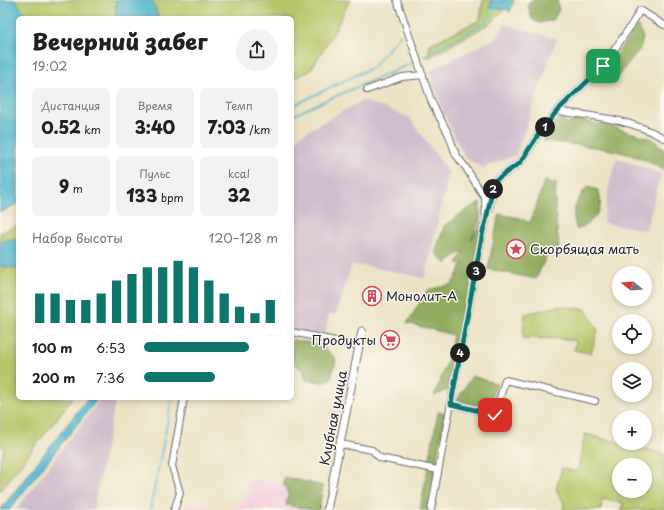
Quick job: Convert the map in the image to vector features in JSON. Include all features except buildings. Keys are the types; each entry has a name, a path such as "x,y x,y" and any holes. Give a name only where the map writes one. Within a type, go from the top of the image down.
{"street":[{"path":"397,0 432,103 449,135 456,155 485,198 486,221"},
{"path":"431,510 483,231 494,181 520,163 538,135 557,111 603,66 640,10 664,25"},
{"path":"367,90 402,77 423,75"},
{"path":"557,111 600,116 634,124 664,138"},
{"name":"Клубная улица","path":"327,510 362,331"},
{"path":"294,332 359,346"},
{"path":"451,404 495,415 505,380 595,401"},
{"path":"174,510 180,493 172,466 184,400"},
{"path":"340,444 372,450 380,458 438,470"}],"shaded area":[{"path":"505,24 557,39 516,155 483,168 464,157 442,109 429,71 498,37"},
{"path":"363,100 409,117 449,173 425,278 366,266 352,265 336,314 329,315 324,336 294,330 294,144 302,134"},
{"path":"617,158 661,174 646,230 603,223 610,181"},
{"path":"99,400 107,400 115,403 93,510 16,510"},
{"path":"250,478 310,489 315,510 229,510 245,500"},
{"path":"185,503 229,510 184,510"}],"green space":[{"path":"16,0 116,0 116,16 26,16"},
{"path":"152,0 350,0 334,32 310,71 294,78 294,16 158,16"},
{"path":"483,0 492,0 489,8 505,9 489,24 428,58 430,44 480,20"},
{"path":"531,0 557,0 559,10 553,20 539,23 532,19 528,5"},
{"path":"638,25 643,38 640,49 617,77 610,78 603,72"},
{"path":"562,118 567,124 578,120 610,126 652,139 664,149 664,170 642,159 619,152 594,147 544,141 547,131"},
{"path":"544,181 556,183 555,208 559,248 548,253 536,279 488,269 499,214 520,218 530,223"},
{"path":"587,187 598,190 600,197 599,209 597,214 589,223 577,230 574,218 575,207"},
{"path":"480,202 480,219 471,240 483,221 450,389 434,396 447,362 453,335 407,323 428,290 452,284 463,264 457,263 464,251 455,256 447,264 435,253 444,226"},
{"path":"16,226 16,240 7,240 0,244 0,233"},
{"path":"0,265 4,267 16,268 16,400 71,400 0,491 0,458 4,451 0,439"},
{"path":"559,306 585,309 598,330 591,353 574,350 576,341 563,339 523,338 525,314"},
{"path":"294,340 322,347 336,359 331,379 323,382 306,380 303,370 294,363"},
{"path":"472,376 497,384 487,408 457,400"},
{"path":"438,412 445,414 427,510 420,510"},
{"path":"585,434 612,441 612,450 648,450 664,454 664,510 622,510 623,503 602,499 601,510 563,510 564,503 556,489 562,468 577,472"},
{"path":"285,477 323,486 319,510 286,505 288,494 283,482"}],"water":[{"path":"0,0 16,0 26,16 16,16 16,205 0,212"},
{"path":"116,0 152,0 158,16 116,16"},
{"path":"492,0 514,0 510,12 505,9 489,8"},
{"path":"7,240 16,240 16,268 4,267 0,265 0,244"},
{"path":"86,400 96,400 9,510 0,510"}],"waterway":[{"path":"424,56 484,23 496,8"},
{"path":"294,105 373,67 401,34"},
{"path":"294,115 414,61"},
{"path":"150,510 172,400"}],"place":[{"name":"Скорбящая мать","path":"516,249"},
{"name":"Монолит-А","path":"372,296"},
{"name":"Продукты","path":"390,340"}],"route":[{"path":"495,415 451,404 483,231 494,181 520,163 538,135 557,111 603,66"}]}
